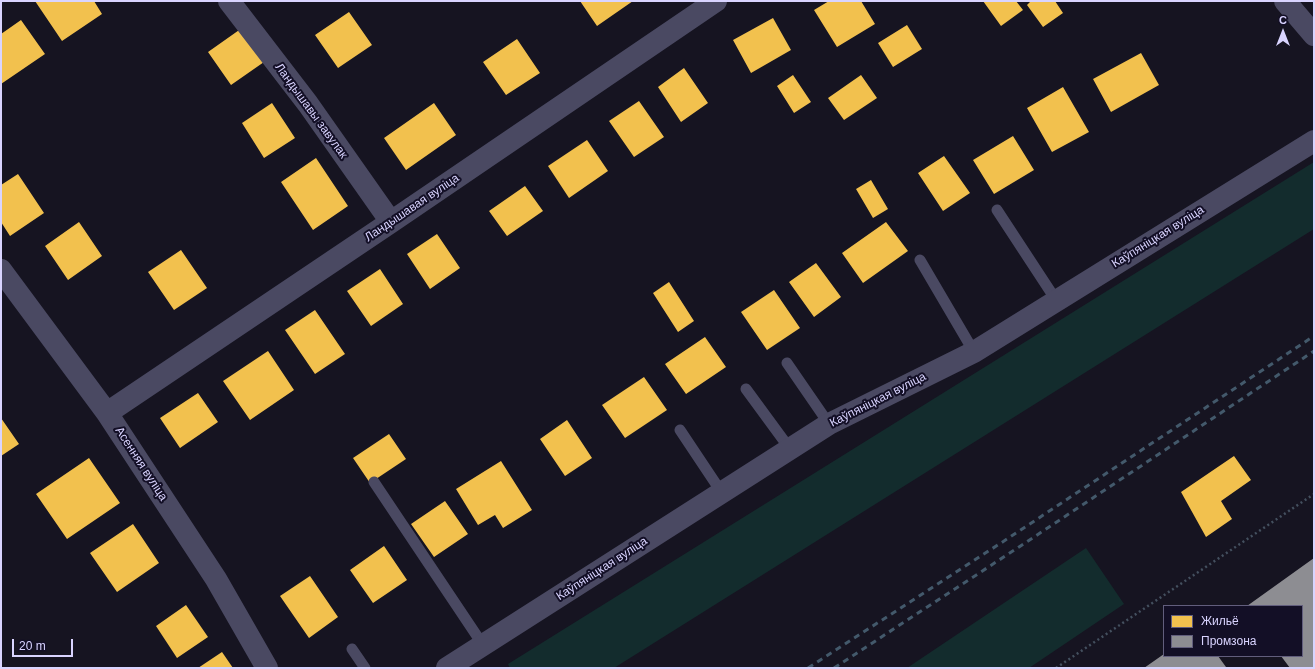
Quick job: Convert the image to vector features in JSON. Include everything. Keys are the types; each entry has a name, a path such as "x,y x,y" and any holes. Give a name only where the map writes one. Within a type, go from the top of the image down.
{"street":[{"name":"Ландышавы завулак","path":"229,1 308,104 391,222"},
{"name":"Ландышавая вуліца","path":"107,413 716,1"},
{"path":"1285,1 1314,35"},
{"name":"Каўпяніцкая вуліца","path":"447,668 829,424 974,352 1314,141"},
{"name":"Асенняя вуліца","path":"1,270 107,413 216,578 267,668"}],"lane":[{"path":"997,210 1056,300"},
{"path":"920,260 974,352"},
{"path":"786,363 829,424"},
{"path":"746,389 790,449"},
{"path":"680,430 722,493"},
{"path":"374,482 483,645"},
{"path":"352,649 365,668"}],"path":[{"path":"1056,668 1314,494"}],"green space":[{"path":"1314,162 1314,229 614,668 510,668 508,664"},
{"path":"1086,548 1124,604 1029,668 907,668"}],"building: Жильё":[{"path":"35,1 94,1 102,14 62,41"},
{"path":"580,1 633,1 597,26"},
{"path":"829,1 861,1 875,24 837,47 814,10"},
{"path":"983,1 1016,1 1023,10 1001,26"},
{"path":"1031,1 1055,1 1063,13 1043,27 1027,5"},
{"path":"349,12 372,45 338,68 315,35"},
{"path":"773,18 791,50 751,73 733,40"},
{"path":"21,20 45,54 1,84 1,34"},
{"path":"907,25 922,49 893,67 878,43"},
{"path":"242,28 264,62 231,85 208,52"},
{"path":"517,39 540,73 506,95 483,62"},
{"path":"1141,53 1159,85 1111,112 1093,79"},
{"path":"684,68 708,103 681,122 658,87"},
{"path":"793,75 811,102 794,113 777,86"},
{"path":"861,75 877,98 844,120 828,98"},
{"path":"1063,87 1089,132 1052,152 1027,108"},
{"path":"639,101 664,137 634,157 609,121"},
{"path":"272,103 295,138 264,158 242,123"},
{"path":"434,103 456,135 406,170 384,138"},
{"path":"1013,136 1034,170 994,194 973,160"},
{"path":"587,140 608,171 569,198 548,166"},
{"path":"944,156 970,193 943,211 918,173"},
{"path":"316,158 348,206 313,230 281,182"},
{"path":"18,174 44,213 10,236 1,222 1,185"},
{"path":"871,180 888,209 873,218 856,189"},
{"path":"525,186 543,211 507,236 489,211"},
{"path":"79,222 102,256 68,280 45,246"},
{"path":"886,222 908,251 863,283 842,253"},
{"path":"437,234 460,268 430,289 407,254"},
{"path":"181,250 207,288 174,310 148,272"},
{"path":"816,263 841,297 814,317 789,282"},
{"path":"380,269 403,304 371,326 347,291"},
{"path":"669,282 694,321 678,332 653,293"},
{"path":"774,290 800,328 767,350 741,312"},
{"path":"315,310 345,354 315,374 285,330"},
{"path":"705,337 726,367 686,394 665,364"},
{"path":"268,351 294,390 250,420 223,381"},
{"path":"644,377 667,410 625,438 602,405"},
{"path":"198,393 218,422 180,448 160,418"},
{"path":"1,418 19,444 1,456"},
{"path":"567,420 592,458 565,476 540,439"},
{"path":"389,434 406,459 370,483 353,458"},
{"path":"1234,456 1251,480 1221,501 1232,519 1206,537 1181,492"},
{"path":"89,458 120,503 67,539 36,494"},
{"path":"501,461 532,510 503,528 495,515 478,525 456,489"},
{"path":"445,501 468,534 434,557 411,524"},
{"path":"133,524 159,563 117,592 90,553"},
{"path":"384,546 407,580 373,603 350,570"},
{"path":"310,576 338,617 309,638 280,596"},
{"path":"186,605 208,637 177,658 156,626"},
{"path":"222,652 233,668 198,668"}],"building: Промзона":[{"path":"1314,558 1314,668 1290,668 1282,657 1303,657 1303,605 1248,605"},
{"path":"1163,655 1163,657 1219,657 1226,667 1224,668 1144,668"}],"railway":[{"path":"808,668 1004,541 1314,336"},
{"path":"834,668 1314,351"}]}
